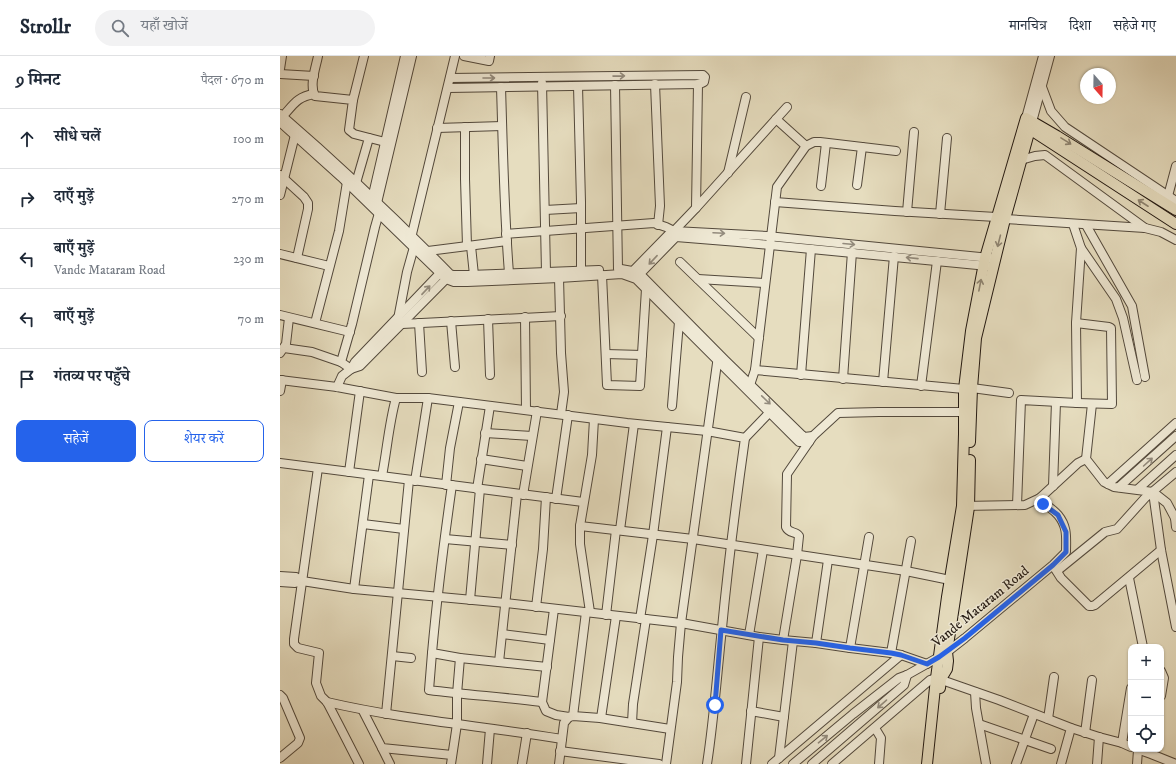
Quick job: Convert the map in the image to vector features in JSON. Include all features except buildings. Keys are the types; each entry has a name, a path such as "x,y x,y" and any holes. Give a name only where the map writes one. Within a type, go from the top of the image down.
{"main road":[{"path":"1001,218 1021,160 1028,124"},
{"path":"1028,124 1057,136 1176,210"},
{"path":"927,764 939,679 947,669 948,661 943,654 950,580 965,506 963,412 989,262 1028,124"},
{"path":"1028,124 1176,224"},
{"path":"943,654 965,506 968,389"},
{"path":"933,764 939,679"}],"street":[{"path":"280,69 282,56"},
{"path":"314,94 312,92 318,56"},
{"path":"364,56 353,100 349,130 354,134 385,142"},
{"path":"340,362 350,332 375,227 375,206 385,142 405,56"},
{"path":"375,206 412,56"},
{"path":"400,321 411,242 455,56"},
{"path":"464,56 489,62 490,56"},
{"path":"1028,124 1043,56"},
{"path":"1033,104 1042,87 1050,56"},
{"path":"280,74 314,76"},
{"path":"448,88 698,84 704,82 705,78 703,75 450,78"},
{"path":"542,78 546,272"},
{"path":"655,84 660,206 658,225"},
{"path":"696,208 698,84"},
{"path":"615,85 618,269"},
{"path":"578,86 581,270"},
{"path":"501,87 502,165 509,273"},
{"path":"1042,87 1051,111 1065,127 1176,201"},
{"path":"281,117 297,100 305,96 314,94 315,96 353,100"},
{"path":"728,173 746,97"},
{"path":"675,234 696,208 787,107"},
{"path":"281,117 356,183 375,206"},
{"path":"281,117 295,135 375,206 454,282 622,274 634,275 679,322 718,356"},
{"path":"776,120 806,146"},
{"path":"437,128 502,126"},
{"path":"465,127 465,187 469,246 474,275"},
{"path":"906,212 914,132"},
{"path":"280,195 282,177 295,135"},
{"path":"356,183 369,138"},
{"path":"940,214 947,138"},
{"path":"748,387 755,370 777,187 806,146 814,142 896,151"},
{"path":"821,186 826,143"},
{"path":"857,185 862,147"},
{"path":"1021,160 1045,155 1145,228"},
{"path":"1168,196 1176,166"},
{"path":"282,177 308,203 297,258"},
{"path":"315,323 338,230 347,182"},
{"path":"775,202 1145,228 1161,232 1176,240"},
{"path":"545,210 581,208"},
{"path":"428,251 469,246 506,237 545,231 581,228 654,224 666,227 675,234"},
{"path":"1073,224 1081,248 1116,299 1123,318 1137,380"},
{"path":"1086,225 1132,306 1145,377"},
{"path":"634,275 669,234 770,241 989,262"},
{"path":"770,241 811,249 937,261 989,262"},
{"path":"411,242 428,251 446,274 452,275 618,269 634,275 748,387 804,436 811,439"},
{"path":"1077,403 1076,324 1081,248"},
{"path":"801,375 811,249"},
{"path":"842,379 852,252"},
{"path":"280,254 329,266"},
{"path":"883,382 894,256"},
{"path":"922,386 937,261"},
{"path":"680,262 759,338"},
{"path":"337,387 342,376 351,369 360,366 400,321 446,274"},
{"path":"602,275 608,385 640,386 646,289"},
{"path":"556,499 565,415 561,353 559,278"},
{"path":"698,279 765,283"},
{"path":"280,315 350,332"},
{"path":"400,321 419,323 561,316"},
{"path":"525,317 526,410"},
{"path":"289,318 286,344 282,350 312,352 340,362 351,369"},
{"path":"488,319 490,375"},
{"path":"451,321 455,367"},
{"path":"672,406 679,322"},
{"path":"419,323 422,372"},
{"path":"1017,505 1021,400 1112,404 1111,328 1076,324"},
{"path":"606,354 642,355"},
{"path":"666,764 677,682 681,623 718,356"},
{"path":"755,370 1009,393"},
{"path":"280,391 281,380 337,387 396,398 428,398 634,424 707,431 745,438"},
{"path":"748,387 769,413 799,442 811,439"},
{"path":"349,472 360,391"},
{"path":"382,476 392,410 396,398"},
{"path":"386,714 404,529 428,398"},
{"path":"459,402 450,448 445,539 437,597 429,690 457,694 507,697 542,702"},
{"path":"1053,486 1056,402"},
{"path":"1092,404 1086,459 1104,482 1114,487 1153,492 1167,503 1175,518 1176,527"},
{"path":"470,600 481,460 490,406"},
{"path":"499,662 512,545 520,494 527,466 537,411"},
{"path":"783,640 797,555 798,536 796,533 789,532 786,527 786,478 789,470 811,439 838,413 963,412"},
{"path":"707,764 715,705 730,545 745,438 769,413"},
{"path":"558,764 564,723 571,716 588,612 580,544 580,526 592,455 594,419"},
{"path":"606,614 634,424"},
{"path":"1108,484 1176,424"},
{"path":"632,724 633,704 653,535 668,427"},
{"path":"485,433 532,436"},
{"path":"1119,487 1176,436"},
{"path":"1138,489 1176,456"},
{"path":"965,506 1025,504 1040,498 1078,463 1086,459"},
{"path":"481,460 527,466"},
{"path":"280,463 583,502"},
{"path":"318,468 294,644 298,648 319,652 316,683 321,696 327,702 359,764"},
{"path":"1162,550 1092,606 1089,606 1061,578 1055,568 1105,532 1116,530 1145,498 1176,472"},
{"path":"354,589 369,475"},
{"path":"1153,492 1176,627"},
{"path":"536,607 543,549 546,497"},
{"name":"Vande Mataram Road","path":"793,764 899,678 943,654 1055,568 1066,552 1066,532 1058,515 1043,504 1040,498"},
{"path":"363,524 404,529"},
{"path":"580,526 693,539 865,565 950,580"},
{"path":"850,648 865,565 868,537"},
{"path":"445,539 512,545"},
{"path":"891,653 911,541"},
{"path":"749,635 763,550"},
{"path":"816,643 828,560"},
{"path":"280,576 296,577 302,581"},
{"path":"1128,578 1142,644"},
{"path":"280,582 295,583 302,581 354,589 505,603 681,623 759,637 891,653 927,664"},
{"path":"554,609 542,702 546,711 550,713 601,718 670,729"},
{"path":"601,718 616,616"},
{"path":"502,634 550,640"},
{"path":"746,764 759,637"},
{"path":"779,758 793,641"},
{"path":"432,653 460,658 547,667"},
{"path":"772,764 901,655"},
{"path":"392,656 411,658"},
{"path":"382,748 450,760 456,724 460,658"},
{"name":"Vande Mataram Road","path":"812,764 904,685 907,675"},
{"path":"1048,719 1054,677"},
{"path":"832,764 930,680 939,679 1071,728 1128,745"},
{"path":"1085,732 1092,680"},
{"path":"975,692 976,708 986,764"},
{"path":"280,695 283,698 300,738 298,743 280,758"},
{"path":"327,702 363,711 562,739"},
{"path":"1122,743 1128,706"},
{"path":"363,711 390,764"},
{"path":"751,712 784,717"},
{"path":"1016,764 1034,714"},
{"path":"979,724 1051,749"},
{"path":"875,728 881,738 879,764"},
{"path":"1061,764 1071,728"},
{"path":"487,764 490,729"},
{"path":"522,764 527,733"},
{"path":"1097,764 1099,737"},
{"path":"560,751 659,764"},
{"path":"1136,752 1137,764"},
{"path":"1154,752 1176,764"}],"route":[{"path":"715,705 721,630 759,637 891,653 927,664 939,657 965,638 1053,565 1066,552 1066,532 1061,521 1058,515 1043,504"}]}
